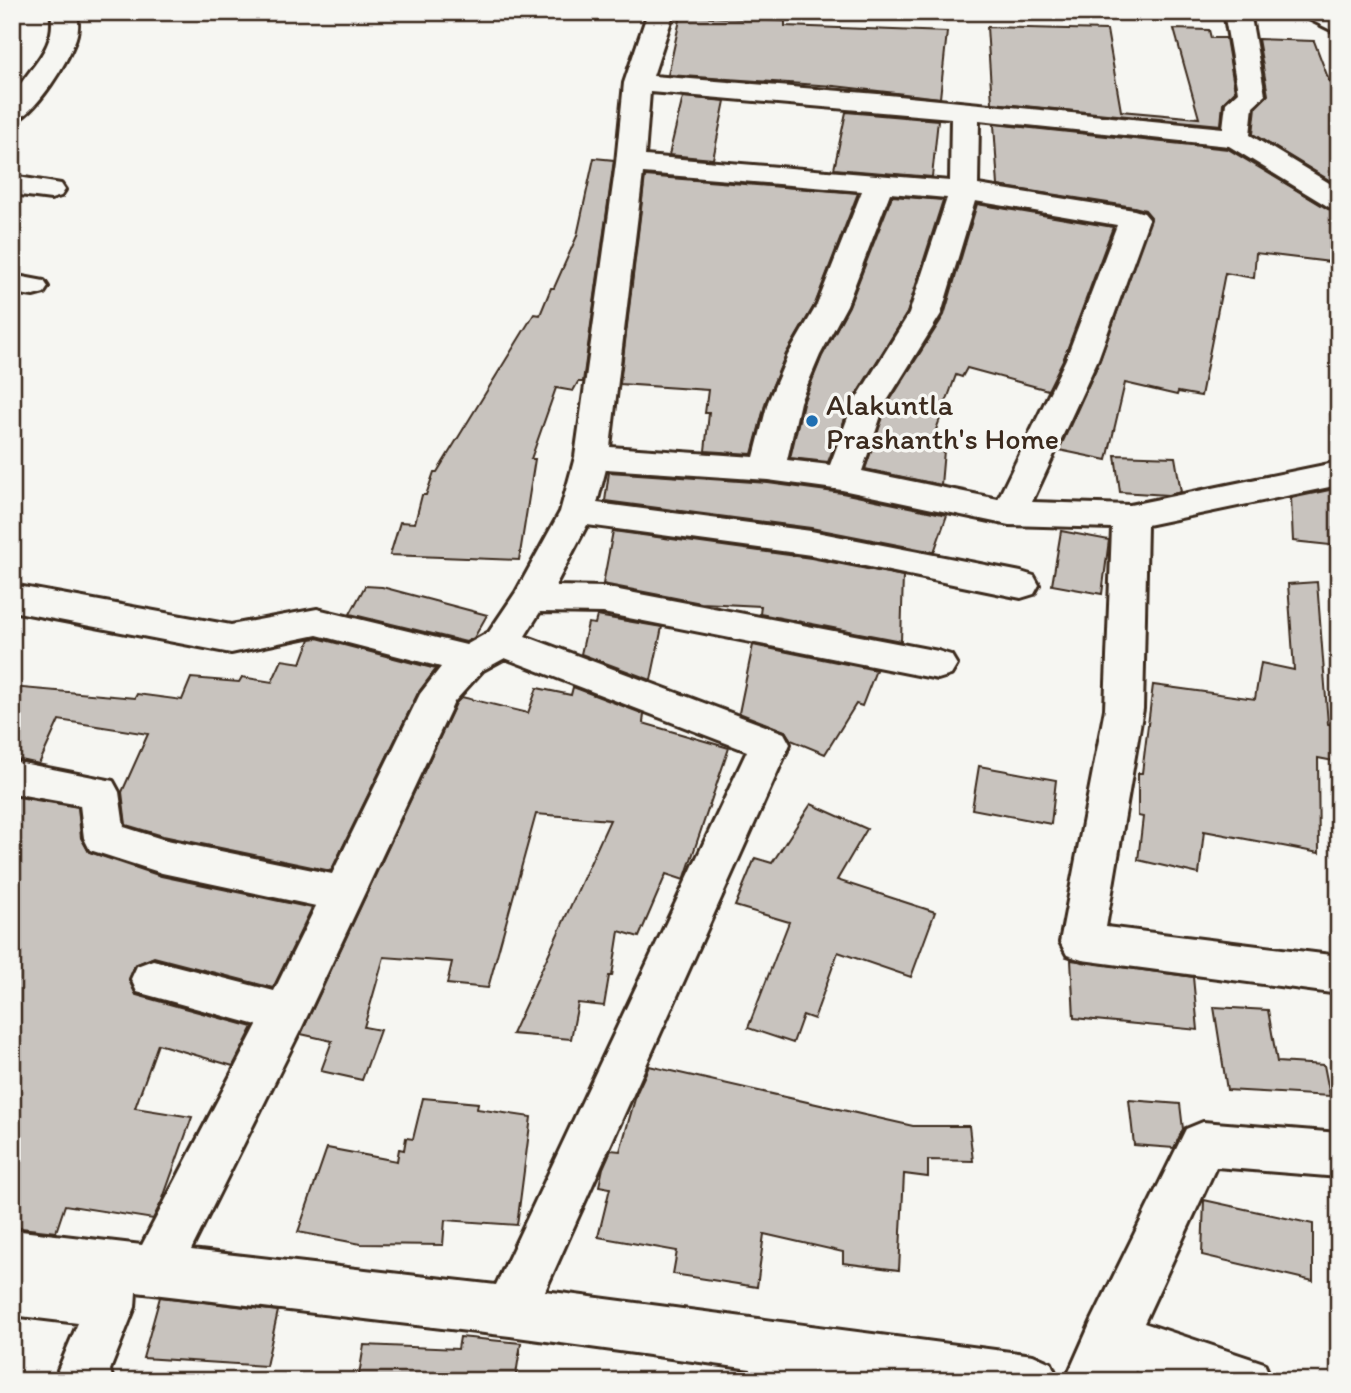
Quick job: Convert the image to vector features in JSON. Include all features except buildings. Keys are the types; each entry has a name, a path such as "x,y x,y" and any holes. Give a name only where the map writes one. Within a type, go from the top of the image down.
{"street":[{"path":"12,114 36,85 61,44 67,18 64,12"},
{"path":"87,1381 84,1370 126,1281 286,1013 439,694 486,651 530,599 577,512 592,457 630,163 637,83 661,12"},
{"path":"1236,138 1240,103 1252,95 1237,12"},
{"path":"1314,12 1339,26"},
{"path":"637,83 965,111 1236,138 1339,201"},
{"path":"842,478 869,404 925,314 964,191 965,111"},
{"path":"630,163 964,191 1134,219 1082,359 1009,513"},
{"path":"768,469 784,402 804,355 832,305 880,183"},
{"path":"12,185 51,190"},
{"path":"592,457 768,469 842,478 1009,513 1130,517 1339,473"},
{"path":"577,512 811,543 1021,585"},
{"path":"1130,517 1124,709 1082,942 1339,975"},
{"path":"12,598 232,639 317,622 486,651 769,744 510,1311"},
{"path":"530,599 603,600 938,665"},
{"path":"12,777 99,792 105,838 162,856 343,894"},
{"path":"153,979 286,1013"},
{"path":"1246,1381 1105,1366 1203,1144 1339,1155"},
{"path":"12,1254 126,1281 510,1311 777,1364 1033,1381"},
{"path":"12,1290 84,1299 126,1281"}],"place":[{"name":"Alakuntla Prashanth's Home","path":"812,421"}]}
